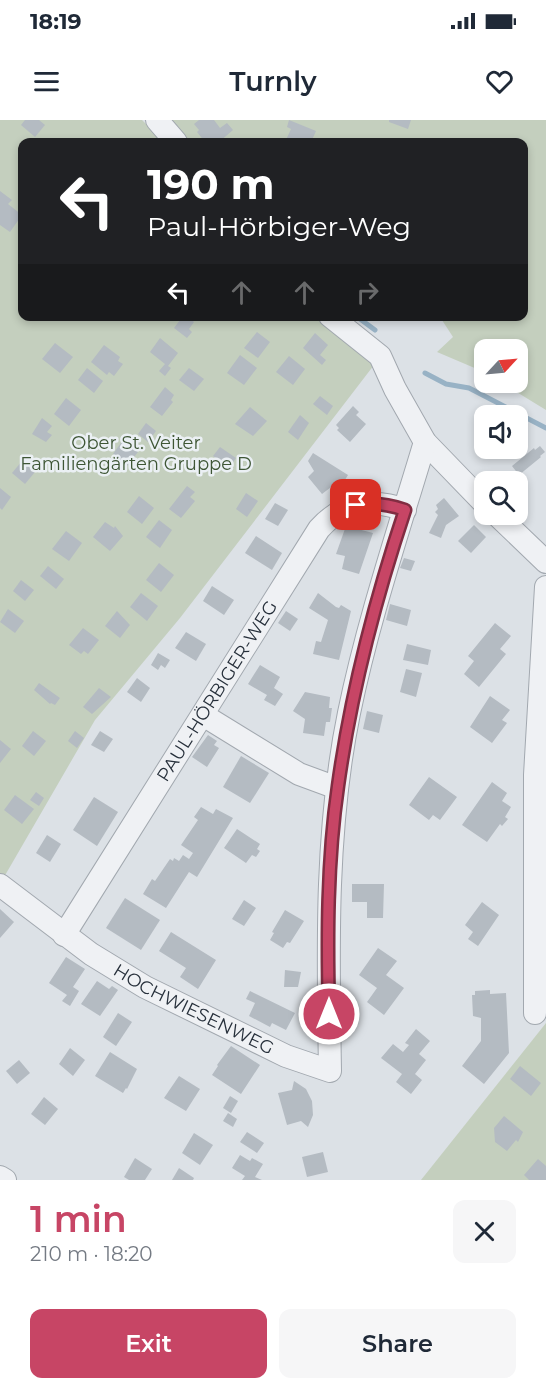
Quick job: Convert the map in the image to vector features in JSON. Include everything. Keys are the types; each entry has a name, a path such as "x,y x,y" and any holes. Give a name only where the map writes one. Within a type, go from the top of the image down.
{"street":[{"path":"156,120 172,138"},
{"path":"336,321 380,356 394,389 425,442 474,493"},
{"path":"203,715 298,774 337,788 349,713 380,586 425,442"},
{"name":"PAUL-HÖRBIGER-WEG","path":"64,934 326,522 345,509 368,503 384,504 405,510"},
{"path":"507,525 546,562"},
{"path":"534,1012 534,775 546,587"},
{"name":"HOCHWIESENWEG","path":"0,885 91,954 145,987 286,1056 330,1071 329,890 337,788"},
{"path":"0,1177 5,1180"}],"green space":[{"name":"Ober St. Veiter Familiengärten Gruppe D","path":"0,120 142,120 160,138 18,138 18,321 321,321 374,365 180,618 95,720 0,884"},
{"path":"163,120 546,120 546,410 518,393 528,393 528,339 474,339 474,368 437,352 453,337 443,321 528,321 528,138 181,138"},
{"path":"546,1023 546,1180 421,1180"}],"building":[{"path":"25,120 39,120 45,125 35,137 21,125"},
{"path":"199,120 214,120 220,128 227,123 233,130 224,138 202,138 194,124"},
{"path":"289,120 316,131 313,138 287,138 291,129 287,127"},
{"path":"389,120 411,120 408,129 389,122"},
{"path":"0,191 12,200 8,204 18,212 18,221 10,232 0,225"},
{"path":"179,321 194,322 189,329 192,332 187,338 174,328"},
{"path":"257,332 270,342 258,358 244,348"},
{"path":"315,333 328,345 320,355 326,360 322,365 303,348"},
{"path":"160,338 178,353 168,366 171,368 165,376 159,371 165,364 150,352"},
{"path":"55,343 73,357 60,373 42,359"},
{"path":"104,345 120,357 118,361 123,364 114,376 109,372 107,375 91,362"},
{"path":"240,355 257,368 244,385 227,373"},
{"path":"289,356 305,369 293,385 276,372"},
{"path":"87,368 103,381 94,393 78,380"},
{"path":"189,368 204,379 194,391 179,380"},
{"path":"165,387 174,395 171,400 173,402 162,416 150,407"},
{"path":"320,396 333,406 327,415 313,404"},
{"path":"66,398 81,410 69,426 54,414"},
{"path":"353,406 359,412 356,415 366,424 350,442 337,430 339,428 336,425"},
{"path":"250,407 267,421 253,436 235,424"},
{"path":"300,415 309,423 298,440 288,432"},
{"path":"42,418 52,426 47,432 52,435 46,442 32,434"},
{"path":"146,423 156,431 148,442 138,434"},
{"path":"123,440 138,452 127,466 113,454"},
{"path":"540,446 545,452 524,471 516,471 512,466 521,459 528,459 528,453 534,448 535,450"},
{"path":"220,447 236,458 229,468 213,456"},
{"path":"313,453 348,475 343,483 339,481 322,494 308,477 314,471 308,461"},
{"path":"22,461 35,472 25,484 12,473"},
{"path":"187,486 195,492 190,497 195,501 181,518 169,509"},
{"path":"0,488 11,497 2,510 0,508"},
{"path":"246,493 258,501 247,517 236,509"},
{"path":"139,496 154,508 142,524 127,512"},
{"path":"444,498 459,516 446,525 441,538 429,533 438,515 435,512 438,509 436,505"},
{"path":"275,503 288,510 278,526 265,519"},
{"path":"159,520 172,530 160,548 146,537"},
{"path":"105,522 114,528 115,526 123,536 110,551 93,537"},
{"path":"474,525 486,537 471,553 458,541"},
{"path":"346,526 373,533 359,574 342,569 345,556 336,554"},
{"path":"66,531 82,543 69,561 52,549"},
{"path":"256,536 282,553 272,570 245,553"},
{"path":"404,558 415,561 411,571 400,568"},
{"path":"159,563 174,575 161,592 146,580"},
{"path":"48,566 64,579 56,589 40,576"},
{"path":"21,580 34,590 25,601 13,591"},
{"path":"212,586 234,600 224,615 203,601"},
{"path":"141,593 158,606 147,621 130,607"},
{"path":"318,593 336,607 339,608 341,605 351,611 339,660 313,654 316,641 321,642 328,620 309,608"},
{"path":"390,604 411,610 407,626 386,620"},
{"path":"8,609 24,621 15,633 0,622"},
{"path":"117,611 130,625 120,638 105,626"},
{"path":"286,611 298,619 290,631 278,623"},
{"path":"495,623 511,636 500,649 506,654 479,687 464,674 474,661 468,656"},
{"path":"83,628 99,640 88,654 84,651 81,654 69,645"},
{"path":"186,632 206,644 196,661 175,648"},
{"path":"407,644 431,650 428,665 403,660"},
{"path":"158,653 170,660 165,668 161,665 158,670 151,665"},
{"path":"260,665 280,677 274,688 283,694 275,706 264,700 267,695 248,684"},
{"path":"406,669 422,673 416,697 400,692"},
{"path":"137,678 150,688 141,702 127,692"},
{"path":"39,683 60,698 55,705 50,704 34,690"},
{"path":"99,688 111,697 92,714 83,707"},
{"path":"305,692 330,697 329,708 332,708 330,722 326,722 324,736 303,733 305,719 293,711"},
{"path":"490,696 510,710 502,720 507,723 492,743 470,727"},
{"path":"367,711 383,715 379,733 363,729"},
{"path":"33,731 46,741 34,756 22,746"},
{"path":"75,731 84,738 77,748 68,741"},
{"path":"100,731 113,739 104,752 91,745"},
{"path":"208,735 217,741 214,745 219,748 207,767 192,757"},
{"path":"0,740 11,749 0,763"},
{"path":"241,756 269,773 250,803 223,787"},
{"path":"429,777 457,797 440,820 433,815 429,820 409,805"},
{"path":"492,782 507,793 502,801 511,807 505,817 508,819 502,826 500,824 487,842 462,825"},
{"path":"36,792 44,798 39,806 30,800"},
{"path":"15,795 34,809 22,824 4,810"},
{"path":"94,797 118,812 97,846 73,830"},
{"path":"201,807 213,814 216,809 233,818 197,877 189,872 166,908 143,894 152,879 155,881 170,859 173,861 174,858 179,861 183,855 189,859 193,853 181,845 198,820 194,817"},
{"path":"237,829 260,844 257,849 260,851 256,857 252,855 246,863 224,848"},
{"path":"47,835 61,844 50,862 36,853"},
{"path":"352,884 384,884 383,918 367,918 367,902 352,902"},
{"path":"125,898 160,920 141,950 106,928"},
{"path":"244,900 256,908 244,926 232,919"},
{"path":"482,902 499,915 478,946 468,939 473,932 465,925"},
{"path":"0,909 14,922 0,938"},
{"path":"285,910 304,921 290,943 287,942 283,948 270,940"},
{"path":"171,932 216,960 198,989 180,977 186,968 159,951"},
{"path":"378,948 397,961 386,975 404,988 384,1015 367,1002 377,988 359,975"},
{"path":"66,957 85,969 73,987 79,991 70,1006 62,1001 67,995 49,983"},
{"path":"285,970 301,972 298,987 284,987"},
{"path":"97,981 109,989 112,986 118,990 100,1016 81,1004"},
{"path":"490,990 490,994 506,993 509,1053 484,1084 462,1066 481,1041 481,1018 473,1016 472,995 475,995 475,991"},
{"path":"250,991 295,1013 286,1030 272,1023 270,1027 249,1016 255,1003 246,999"},
{"path":"118,1013 132,1022 116,1046 103,1037"},
{"path":"416,1029 430,1041 419,1054 426,1060 415,1074 422,1080 411,1094 396,1082 402,1074 381,1058 393,1044 403,1052 409,1045 405,1043"},
{"path":"231,1046 260,1065 241,1094 212,1075"},
{"path":"70,1048 85,1060 73,1076 59,1064"},
{"path":"110,1052 137,1069 123,1093 95,1076"},
{"path":"19,1060 30,1073 17,1084 6,1071"},
{"path":"520,1066 541,1083 531,1096 510,1079"},
{"path":"179,1076 200,1089 186,1111 164,1098"},
{"path":"294,1081 306,1089 312,1101 313,1115 308,1127 301,1121 287,1125 278,1093 292,1090"},
{"path":"230,1096 238,1101 231,1113 223,1108"},
{"path":"44,1097 58,1109 45,1125 31,1114"},
{"path":"228,1113 237,1119 233,1127 223,1121"},
{"path":"504,1116 523,1132 518,1142 516,1140 507,1151 495,1142 494,1128"},
{"path":"247,1132 264,1143 257,1153 240,1142"},
{"path":"194,1133 213,1145 200,1165 182,1153"},
{"path":"323,1152 328,1172 307,1177 302,1157"},
{"path":"240,1155 250,1161 252,1158 263,1164 255,1177 262,1180 242,1180 245,1176 232,1168"},
{"path":"135,1158 152,1169 145,1180 129,1180 124,1177"},
{"path":"538,1159 546,1166 546,1180 529,1180 524,1175"},
{"path":"179,1168 194,1178 193,1180 172,1180"}],"waterway":[{"path":"363,321 375,330"},
{"path":"425,373 446,384 469,388 546,428"}],"route":[{"path":"329,1014 329,890 337,788 349,713 380,586 405,510 384,504 356,505"}]}
